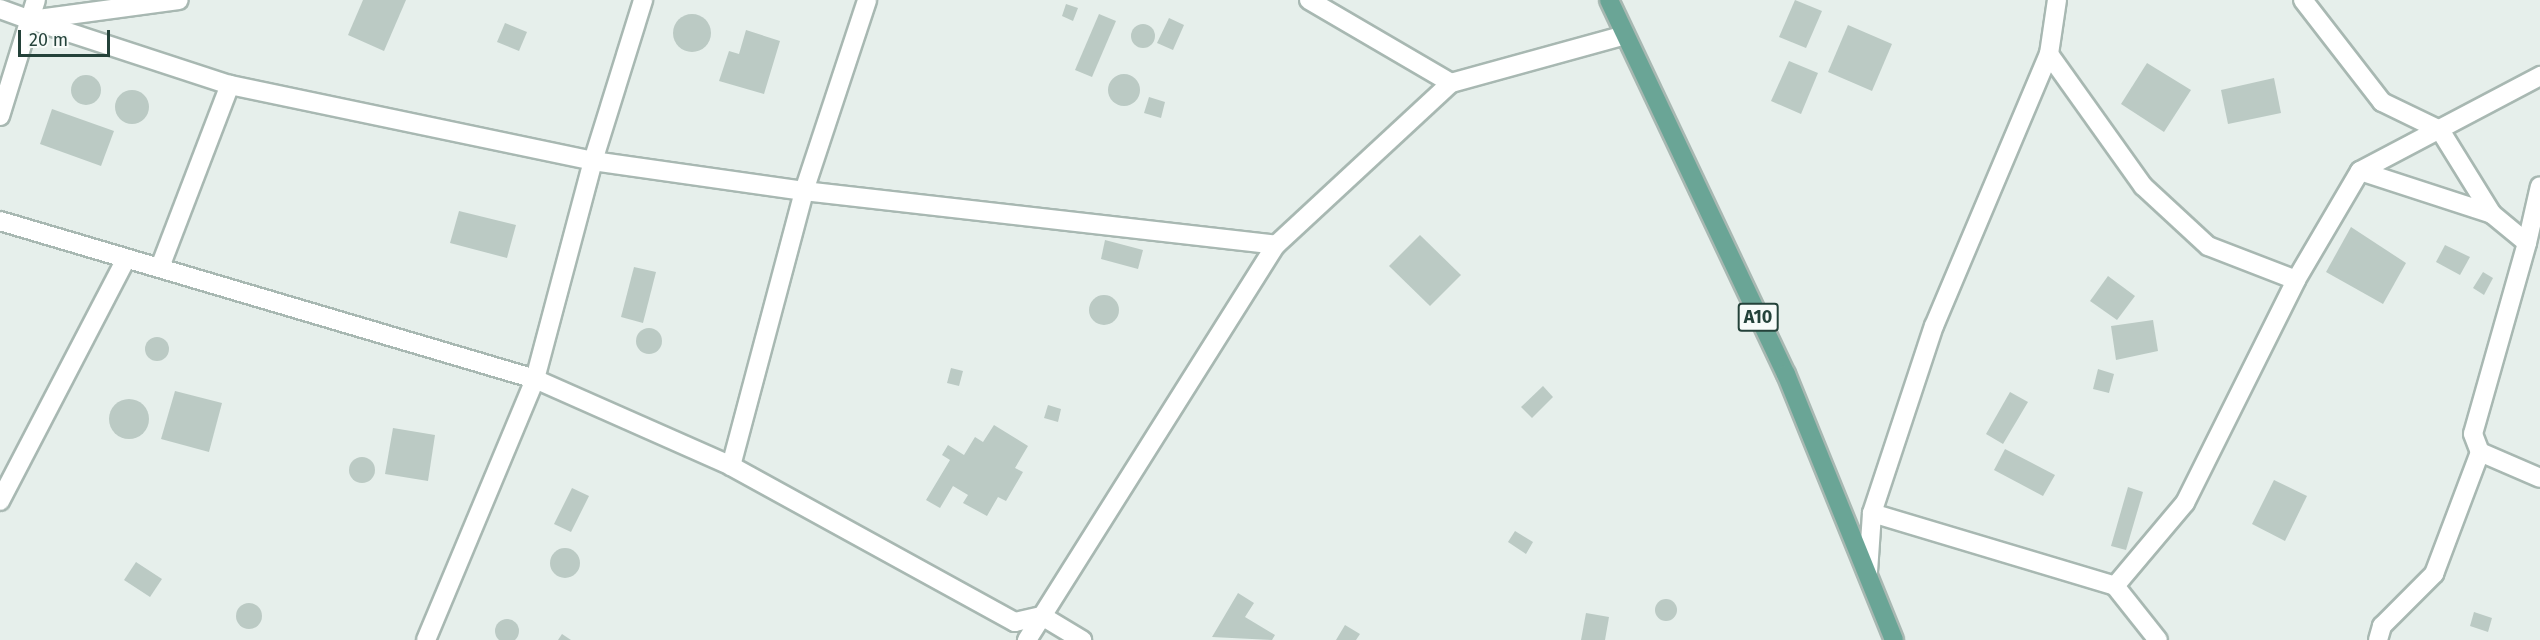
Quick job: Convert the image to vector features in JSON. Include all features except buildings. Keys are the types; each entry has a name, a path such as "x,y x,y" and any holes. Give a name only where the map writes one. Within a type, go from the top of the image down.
{"main road":[{"name":"A10","path":"1609,0 1786,374 1894,640"}],"street":[{"path":"0,116 36,0"},
{"path":"31,20 178,0"},
{"path":"426,640 535,379 593,160 644,0"},
{"path":"731,466 804,191 867,0"},
{"path":"1309,0 1451,83"},
{"path":"1868,572 1872,513 1934,326 2049,54 2056,0"},
{"path":"2303,0 2382,102 2440,130 2492,214 2527,243"},
{"path":"0,9 230,85 593,160 804,191 1276,244"},
{"path":"1027,640 1276,244 1451,83 1625,35"},
{"path":"2049,54 2143,186 2208,246 2296,280"},
{"path":"2115,586 2185,503 2296,280 2360,171 2540,76"},
{"path":"160,267 230,85"},
{"path":"2360,171 2492,214"},
{"path":"2378,640 2382,626 2433,574 2480,452 2473,434 2476,416 2527,243 2540,186"},
{"path":"0,221 535,379 731,466 1015,622 1042,616 1082,640"},
{"path":"0,501 126,259"},
{"path":"2480,452 2540,478"},
{"path":"1872,513 2115,586 2158,640"}]}
